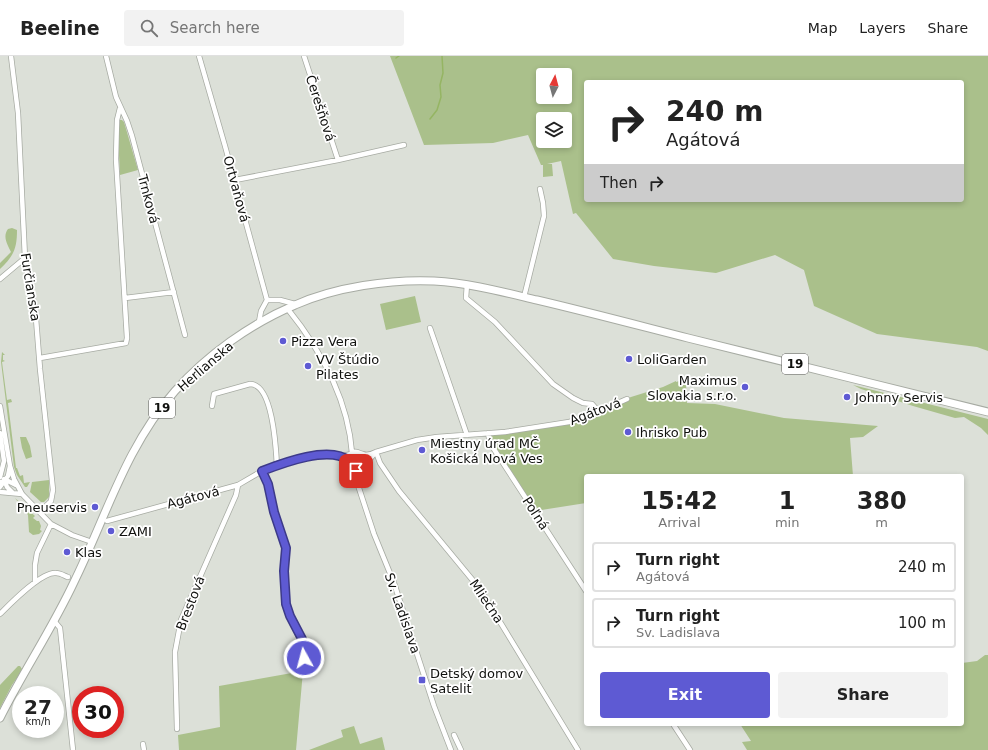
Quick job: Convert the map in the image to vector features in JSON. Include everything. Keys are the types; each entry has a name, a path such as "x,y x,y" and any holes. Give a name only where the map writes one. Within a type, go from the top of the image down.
{"main road":[{"name":"Herlianska","path":"0,718 55,622 130,458 144,434 159,411 176,391 211,357 259,322 295,304 320,296 378,284 409,281 435,281 467,284"},
{"name":"19","path":"467,284 988,412"}],"street":[{"name":"Furčianska","path":"11,56 18,127 24,258 28,282 35,306 53,490 51,501 40,512"},
{"name":"Trnková","path":"106,56 116,97 132,136 185,335"},
{"name":"Ortvaňová","path":"199,56 235,180 267,300"},
{"name":"Čerešňová","path":"304,56 338,160"},
{"name":"Trnková","path":"40,358 126,343 125,298 116,159 117,120 120,108"},
{"name":"Čerešňová","path":"235,180 338,160 404,145"},
{"path":"524,297 544,216 540,189"},
{"path":"0,279 24,258"},
{"path":"467,284 466,298 495,322 553,384 573,398 583,403 592,404 599,412"},
{"path":"125,298 174,292"},
{"path":"259,322 262,306 267,300 280,300 295,304"},
{"path":"287,308 304,331 331,374 345,411 351,438 350,462"},
{"path":"430,328 467,435"},
{"path":"212,406 214,394 250,384 257,386 267,399 270,411 274,432 277,466"},
{"name":"Agátová","path":"361,453 370,454 417,440 505,432 562,423 584,418 627,399"},
{"path":"0,406 10,466 17,486 22,494 51,524 72,535 92,542"},
{"path":"0,433 4,461 2,482 0,487"},
{"name":"Poľná","path":"488,433 490,443 584,588"},
{"path":"351,438 364,459 354,476"},
{"path":"351,453 356,451 361,453"},
{"path":"342,456 354,466 369,460 376,452"},
{"name":"Mliečna","path":"376,452 380,463 398,491 480,589 578,750"},
{"name":"Agátová","path":"106,521 238,485 262,471 303,457 318,455 342,456 351,453"},
{"path":"369,460 380,463"},
{"name":"Sv. Ladislava","path":"350,462 374,534 394,584 434,706 451,750"},
{"path":"2,482 9,474 10,466"},
{"path":"0,477 3,470"},
{"path":"262,471 268,484 274,512 286,548 284,571 286,604 290,616 302,639 304,658"},
{"path":"2,482 11,482 17,486"},
{"path":"2,482 12,492"},
{"name":"Brestová","path":"177,729 175,652 181,620 236,495 238,485"},
{"path":"0,492 22,494"},
{"path":"35,582 35,562 37,554 51,524"},
{"path":"0,614 35,582 48,574 55,573 68,577"},
{"path":"55,622 60,628 73,750"},
{"path":"674,726 690,750"},
{"path":"454,736 461,750"},
{"path":"143,744 144,750"}],"green space":[{"path":"390,56 988,56 988,351 977,347 877,334 814,306 804,270 775,255 716,273 654,266 613,259 576,213 573,214 561,161 547,164 552,164 553,176 543,177 543,165 541,165 528,135 493,143 424,145"},
{"path":"120,120 124,122 138,170 120,175 118,135"},
{"path":"12,228 17,230 14,251 9,260 0,269 0,263 11,252 6,241 6,232 8,229"},
{"path":"415,296 421,322 386,330 380,304"},
{"path":"2,352 5,355 3,355 3,360 5,361 2,362 7,400 11,399 12,402 8,403 16,468 20,476 23,475 24,483 30,482 27,487 25,487 17,475 14,467 1,362"},
{"path":"685,379 687,403 715,404 784,418 878,426 863,437 850,438 853,474 584,474 584,503 535,511 490,443 488,433 569,422 631,397"},
{"path":"853,385 988,419 988,435 981,428 964,417 955,418 913,406"},
{"path":"20,437 26,437 30,446 32,457 26,459"},
{"path":"49,480 49,497 44,502 41,502 30,492 32,482"},
{"path":"15,498 35,516 33,518 39,521 41,526 40,530 42,531 39,534 33,535 29,532 28,515"},
{"path":"985,655 988,655 988,750 747,750 742,742 751,741 741,726 964,726 964,663 977,661"},
{"path":"18,666 22,669 21,672 12,685 0,708 0,685"},
{"path":"303,671 296,750 179,750 178,735 220,727 219,686"},
{"path":"354,726 360,744 382,737 385,750 309,750 343,737 341,730"}],"waterway":[{"path":"430,119 437,110 441,97 440,85 443,73 442,56"}],"place":[{"name":"Pizza Vera","path":"283,341"},
{"name":"LoliGarden","path":"629,359"},
{"name":"VV Štúdio Pilates","path":"308,366"},
{"name":"Maximus Slovakia s.r.o.","path":"745,387"},
{"name":"Johnny Servis","path":"847,397"},
{"name":"Ihrisko Pub","path":"628,432"},
{"name":"Miestny úrad MČ Košická Nová Ves","path":"422,450"},
{"name":"Pneuservis","path":"95,507"},
{"name":"ZAMI","path":"111,531"},
{"name":"Klas","path":"67,552"},
{"name":"Detský domov Satelit","path":"422,680"}],"route":[{"path":"304,658 302,639 290,616 286,604 284,571 286,548 274,512 268,484 262,471 303,457 318,455 342,456 351,463 354,476 356,471"}]}
